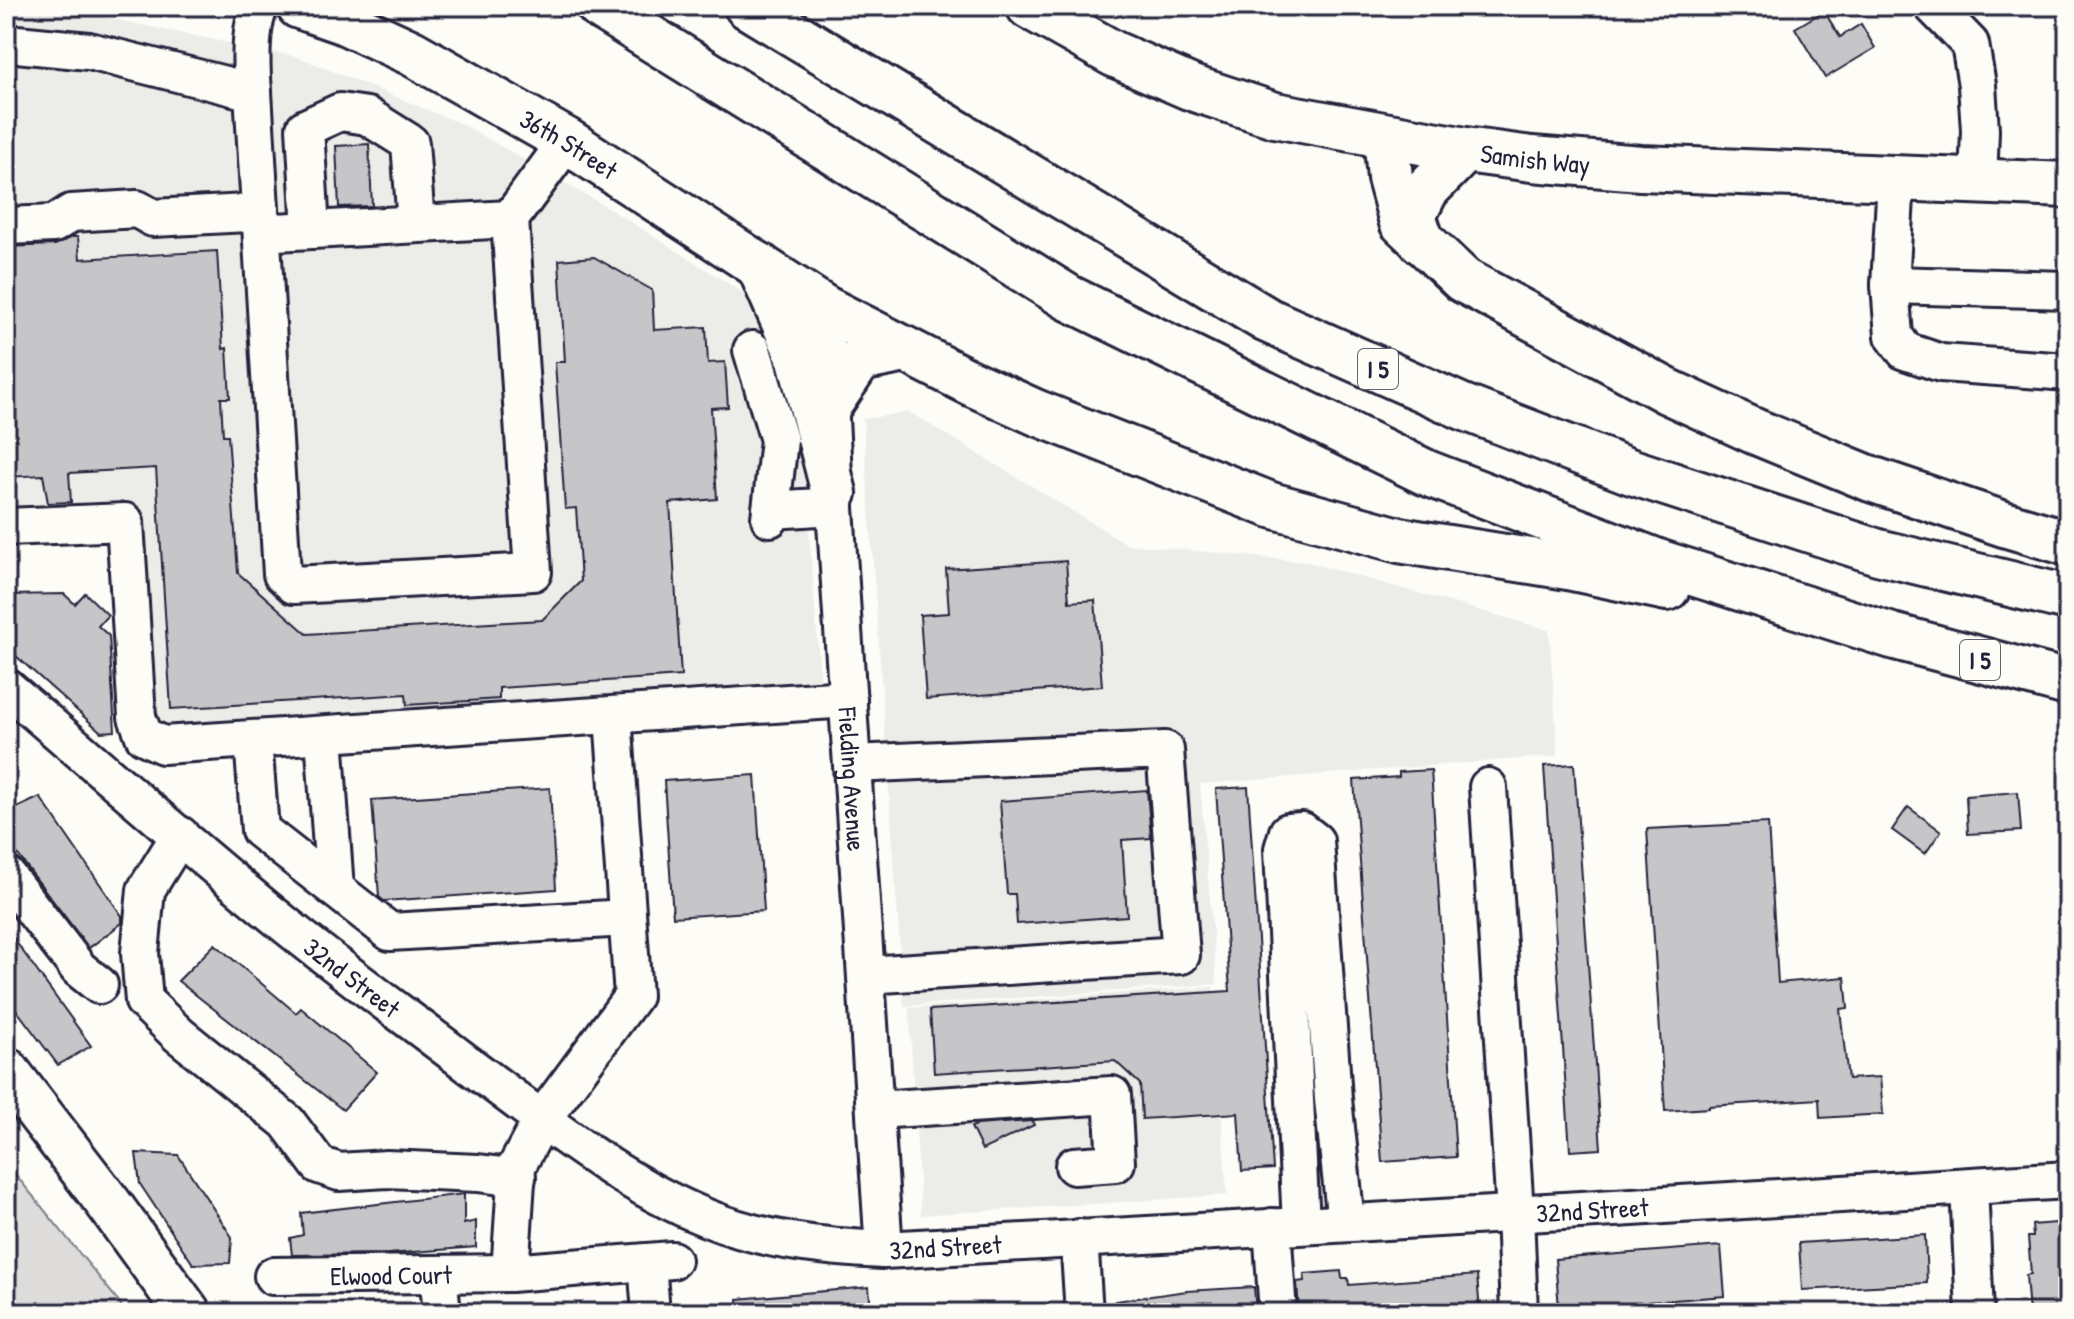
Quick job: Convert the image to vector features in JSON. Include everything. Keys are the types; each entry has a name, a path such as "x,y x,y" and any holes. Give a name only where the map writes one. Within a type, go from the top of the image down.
{"main road":[{"name":"36th Street","path":"299,6 345,22 412,53 567,141 824,308 1035,412 1271,505 1399,540 1568,567 1892,636"},
{"name":"I 5","path":"599,6 1069,298 1427,473 1661,563 1892,636 2068,683"},
{"name":"I 5","path":"747,6 1254,311 1295,332 1463,407 1629,471 1878,552 2068,598"},
{"name":"Samish Way","path":"1029,6 1114,54 1192,88 1275,115 1465,150 1641,168 2068,185"},
{"path":"1386,136 1390,178 1402,222 1463,280 1667,391 1754,431 1871,479 2068,543"},
{"path":"1422,242 1413,216 1426,190 1465,150"},
{"path":"759,265 800,359 834,500"},
{"path":"829,405 860,359 906,350"},
{"path":"6,1070 188,1313"},
{"path":"6,1102 159,1313"}],"street":[{"path":"260,6 252,51 253,92 282,574 294,585 533,572 510,219 567,141"},
{"path":"1933,6 1970,44 1980,130 1978,182"},
{"path":"6,43 89,51 253,92"},
{"path":"311,230 305,128 340,112 367,116 410,143 416,224"},
{"path":"1896,179 1890,285 1894,336 1905,351 1941,363 2068,372"},
{"path":"6,226 54,224 71,213 137,209 153,218 247,213 276,232 510,219"},
{"path":"1890,285 2068,290"},
{"name":"Fielding Avenue","path":"824,308 884,1250"},
{"path":"752,350 779,440 770,514 834,500"},
{"path":"6,527 125,522 137,717 144,736 163,745 848,699"},
{"name":"32nd Street","path":"14,706 180,835 341,969 542,1119 659,1196 708,1219 751,1233 817,1245 884,1250 2068,1180"},
{"path":"510,1273 517,1166 542,1119 633,996 613,716"},
{"path":"324,736 335,889"},
{"path":"253,740 260,830 390,932 627,918"},
{"path":"852,764 1165,750 1181,955 866,975"},
{"path":"1488,787 1519,1313"},
{"path":"1278,1313 1298,1159 1283,849 1288,832 1302,831 1315,841 1332,1084 1346,1223"},
{"path":"180,835 146,890 140,953 144,1001 179,1035 287,1122 319,1165 339,1172 387,1169 517,1178"},
{"path":"6,875 79,969 99,985"},
{"path":"875,1110 1112,1095 1116,1163 1074,1166"},
{"path":"1298,1159 1339,1154"},
{"path":"1969,1187 1975,1313"},
{"path":"1079,1238 1084,1313"},
{"name":"Elwood Court","path":"273,1276 510,1273 660,1261 651,1313"},
{"path":"438,1274 442,1313"}],"shaded area":[{"path":"6,6 73,11 298,57 462,124 610,209 758,302 789,376 806,492 821,687 145,733 130,541 6,549"},
{"path":"909,412 1127,544 1307,562 1549,630 1558,756 1200,784 1217,984 904,1006 863,419"},
{"path":"1213,987 1227,1195 921,1215 909,1008"},
{"path":"6,1163 120,1303 124,1313 6,1313"}],"building":[{"path":"1824,11 1840,37 1861,24 1875,48 1825,78 1795,28"},
{"path":"369,144 372,206 339,207 336,146"},
{"path":"78,237 80,259 217,251 223,349 227,348 230,398 221,398 223,435 228,435 238,573 307,634 542,620 581,581 576,508 565,509 555,362 565,362 559,260 594,257 652,290 654,330 706,327 708,363 725,362 728,407 711,408 717,499 670,503 681,676 499,688 499,699 407,705 406,694 171,709 156,468 69,473 71,502 48,503 43,475 6,477 6,247 55,245"},
{"path":"1066,561 1069,602 1095,600 1102,686 926,699 920,615 949,613 946,569"},
{"path":"85,593 108,615 98,626 109,636 115,731 101,732 6,647 6,595 64,594 75,604"},
{"path":"1574,764 1601,1149 1570,1151 1544,766"},
{"path":"1431,770 1456,1157 1382,1162 1354,780 1399,777 1399,772"},
{"path":"755,775 764,911 673,917 664,781"},
{"path":"1248,787 1273,1169 1242,1171 1238,1113 1142,1119 1140,1084 1115,1061 934,1073 930,1010 1230,991 1216,789"},
{"path":"550,788 556,889 384,901 379,897 372,800"},
{"path":"1147,790 1151,838 1122,840 1127,916 1017,924 1015,894 1007,894 1000,801"},
{"path":"2018,792 2021,831 1968,834 1966,796"},
{"path":"40,797 122,916 122,923 89,948 6,839 6,813"},
{"path":"1908,807 1941,831 1925,854 1892,830"},
{"path":"1768,823 1778,983 1845,977 1848,1008 1840,1009 1848,1079 1880,1077 1883,1114 1820,1118 1819,1099 1665,1111 1647,829"},
{"path":"6,928 91,1046 58,1065 6,996"},
{"path":"215,944 296,1013 301,1008 377,1072 343,1110 178,981"},
{"path":"1032,1121 1034,1125 982,1150 971,1127 977,1125"},
{"path":"136,1153 178,1155 232,1237 230,1263 193,1264 140,1184"},
{"path":"464,1194 464,1224 476,1221 476,1247 388,1254 292,1255 290,1238 303,1235 301,1213"},
{"path":"2068,1222 2068,1313 2029,1313 2026,1275 2031,1274 2028,1237 2033,1237 2032,1225"},
{"path":"1925,1235 1927,1283 1802,1290 1799,1243"},
{"path":"1721,1246 1725,1296 1648,1302 1649,1313 1586,1313 1585,1306 1559,1308 1555,1259"},
{"path":"1341,1271 1342,1278 1348,1278 1349,1285 1477,1275 1480,1313 1299,1313 1297,1282 1305,1281 1304,1274"},
{"path":"869,1287 871,1313 739,1313 738,1299"},
{"path":"1254,1287 1256,1313 1115,1313 1115,1301 1187,1291"}]}
